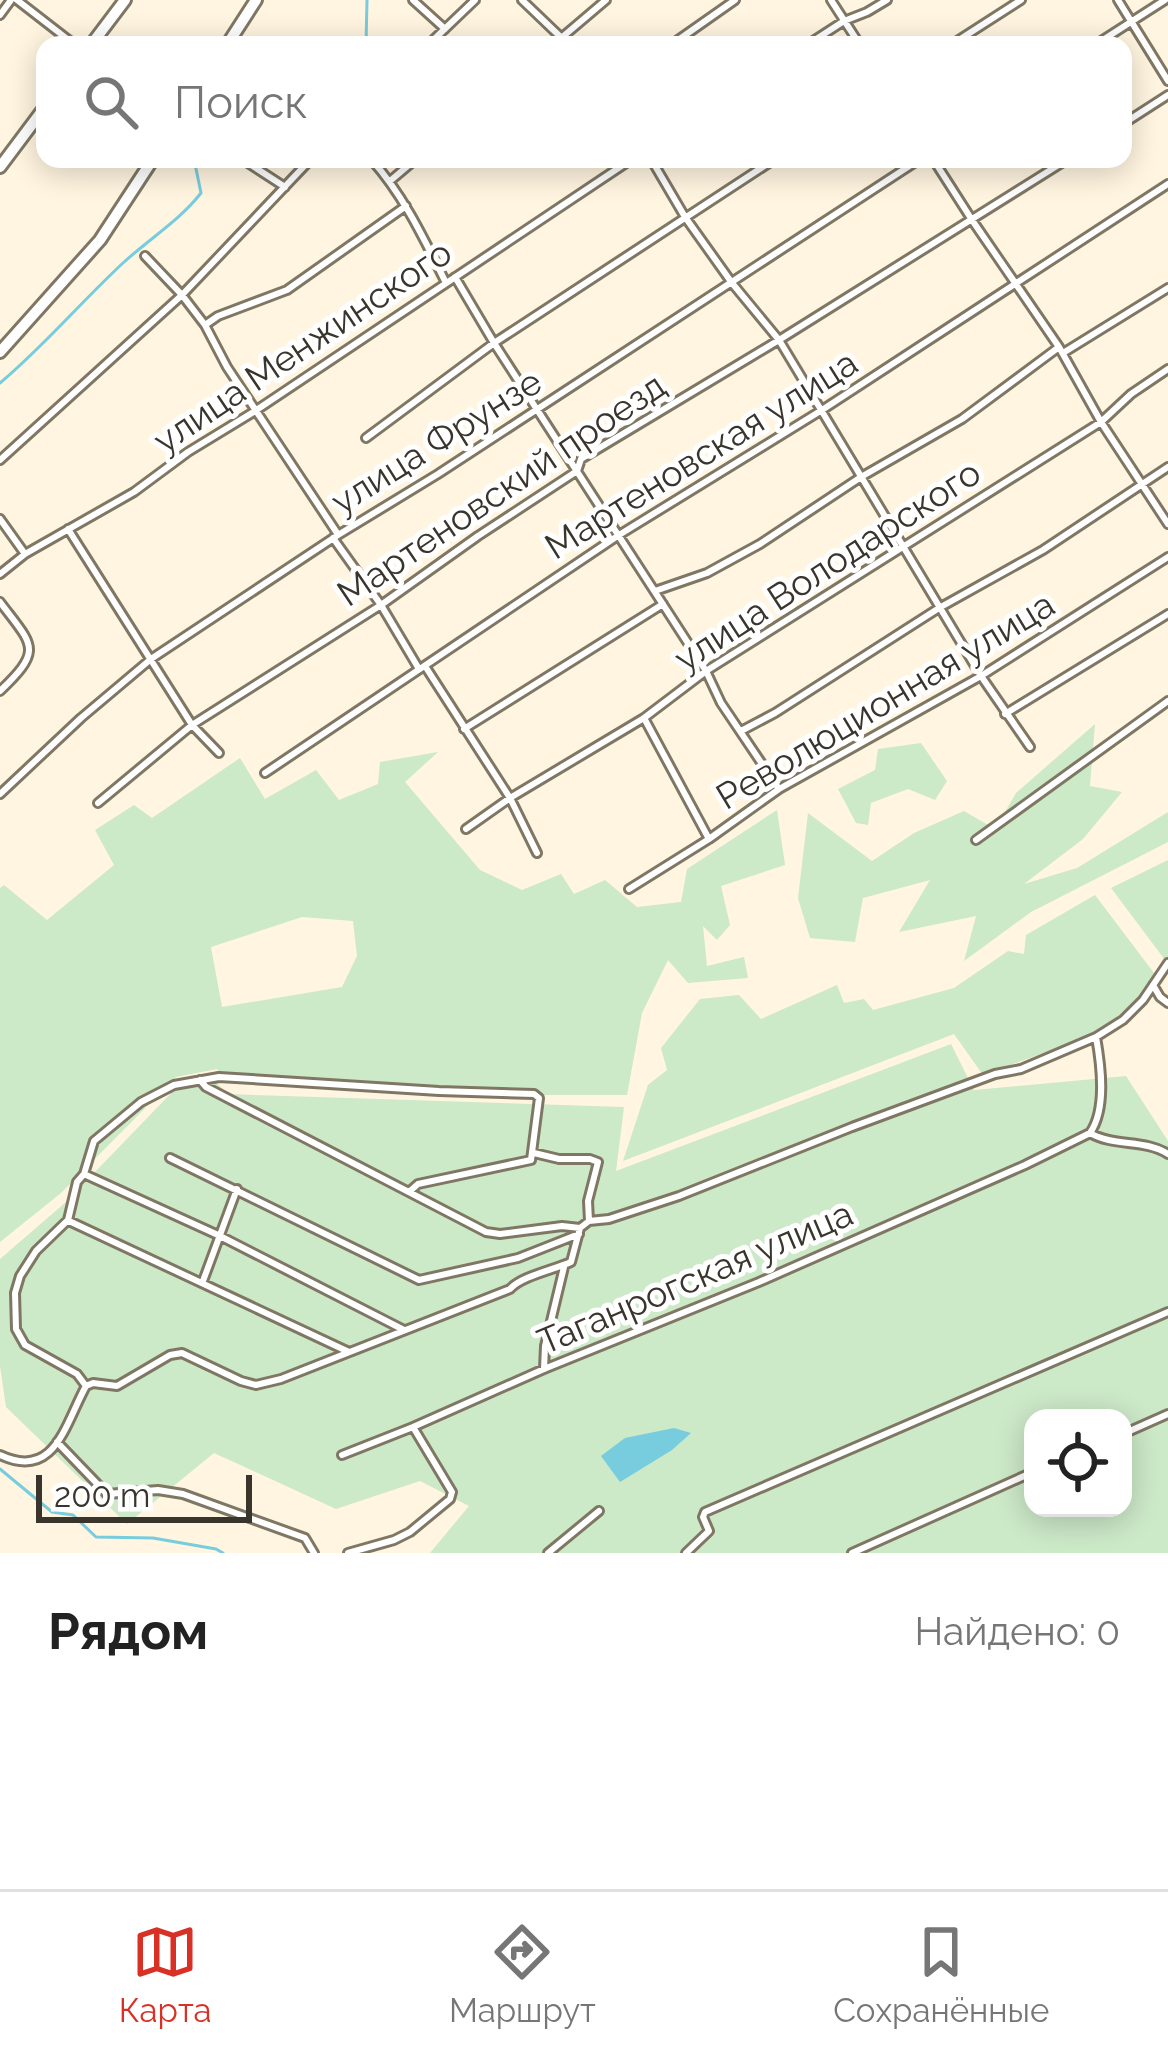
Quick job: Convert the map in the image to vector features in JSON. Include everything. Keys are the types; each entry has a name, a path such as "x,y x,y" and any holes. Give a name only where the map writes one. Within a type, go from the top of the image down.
{"main road":[{"path":"98,36 125,0"},
{"path":"232,36 256,0"},
{"path":"0,167 36,118"},
{"path":"0,352 100,240 147,168"}],"street":[{"path":"0,14 14,0 63,36"},
{"path":"413,0 445,29"},
{"path":"438,36 475,0"},
{"path":"522,0 563,36 606,0"},
{"path":"684,36 735,0"},
{"path":"831,0 854,36"},
{"path":"821,36 886,0"},
{"path":"965,36 1021,0"},
{"path":"1118,0 1168,81"},
{"path":"1109,36 1165,0"},
{"path":"1132,118 1168,95"},
{"path":"256,168 285,187"},
{"path":"0,460 182,295 303,168"},
{"path":"378,168 406,206 446,283"},
{"path":"390,181 405,168"},
{"name":"улица Менжинского","path":"0,574 25,554 134,493 188,452 618,168"},
{"path":"656,168 685,217 778,340 981,676 1030,747"},
{"path":"366,438 494,343 761,168"},
{"name":"улица Фрунзе","path":"0,794 151,659 906,168"},
{"path":"939,168 1061,350 1101,422 1168,524"},
{"name":"Мартеновский проезд","path":"98,803 192,725 577,471 581,459 1054,168"},
{"name":"Мартеновская улица","path":"265,773 619,535 822,410 1168,184"},
{"path":"205,325 286,290 406,206"},
{"path":"145,256 205,325 227,368 335,536 510,798 537,853"},
{"path":"455,277 779,789"},
{"path":"656,591 707,573 760,544 861,477 962,419 1061,350 1168,288"},
{"name":"улица Володарского","path":"466,829 1101,422 1168,369"},
{"path":"741,731 939,608 1043,550 1168,467"},
{"path":"0,519 25,554"},
{"path":"68,529 192,725 219,754"},
{"name":"Революционная улица","path":"629,889 779,789 981,676 1168,556"},
{"path":"0,602 28,640 30,651 24,668 0,691"},
{"path":"464,729 663,604"},
{"path":"1005,714 1168,614"},
{"path":"976,840 1168,701"},
{"path":"644,718 709,839"},
{"path":"170,1158 419,1280 518,1258 579,1231 590,1221 679,1196 852,1127 1022,1069 1123,1020 1168,963"},
{"path":"1153,985 1168,1003"},
{"path":"1096,1037 1100,1100 1090,1133 1102,1140 1136,1142 1168,1154"},
{"path":"86,1386 77,1374 25,1345 16,1329 15,1293 36,1251 68,1220 76,1182 84,1174 94,1142 141,1102 174,1084 219,1077 534,1094 541,1102 531,1160 418,1184 409,1192"},
{"path":"200,1079 206,1087 493,1234 562,1226 579,1231"},
{"name":"Таганрогская улица","path":"342,1455 759,1282 1090,1133"},
{"path":"534,1153 598,1162 588,1201 590,1221"},
{"path":"84,1174 218,1235 404,1331"},
{"path":"202,1282 237,1189"},
{"path":"68,1220 349,1352"},
{"path":"0,1455 15,1462 47,1456 86,1386 93,1383 117,1386 170,1354 182,1353 242,1381 256,1384 281,1379 565,1265 574,1257 579,1231"},
{"path":"544,1369 565,1265"},
{"path":"686,1553 710,1532 705,1512 1168,1312"},
{"path":"1132,1430 1168,1414"},
{"path":"348,1553 410,1532 450,1499 446,1480 413,1427"},
{"path":"56,1442 107,1494 158,1490 183,1494 305,1538 314,1553"},
{"path":"852,1553 1024,1476"},
{"path":"548,1553 599,1511"}],"green space":[{"path":"1095,724 1090,786 1122,792 1083,839 1024,884 1077,868 1168,812 1168,842 1031,912 964,961 976,916 899,932 930,880 863,898 855,942 810,938 798,898 808,813 872,861 914,833 964,811 995,829 1016,793"},
{"path":"921,743 947,781 935,800 908,789 871,803 868,825 856,823 838,789 875,770 878,749"},
{"path":"438,752 405,782 480,870 522,890 561,874 574,894 605,880 637,907 681,902 687,869 777,810 785,865 721,886 730,925 717,940 703,926 707,966 744,957 748,978 688,983 668,960 642,1013 627,1095 456,1095 229,1082 217,1069 176,1077 61,1193 0,1242 0,888 4,885 47,920 114,865 95,830 134,805 152,818 240,758 265,799 316,770 339,800 378,784 380,762","holes":["302,917 353,921 357,956 342,987 222,1007 211,947"]},
{"path":"1168,860 1168,964 1111,888"},
{"path":"1095,895 1157,977 1143,1005 1112,1028 983,1075 954,1034 623,1161 648,1085 667,1070 661,1048 700,999 739,995 761,1019 837,985 844,1003 864,999 873,1010 954,988 1008,951 1024,954 1026,935"},
{"path":"951,1044 974,1090 1126,1076 1168,1141 1168,1553 430,1553 469,1506 420,1481 336,1509 214,1453 127,1524 6,1407 0,1366 0,1259 66,1202 178,1086 212,1078 227,1094 624,1107 616,1171"}],"water":[{"path":"674,1428 691,1433 620,1482 601,1456 625,1438"}],"waterway":[{"path":"366,36 367,0"},
{"path":"0,383 192,203 201,193 196,168"},
{"path":"0,1469 52,1512 73,1515 96,1537 153,1538 223,1553"}]}
